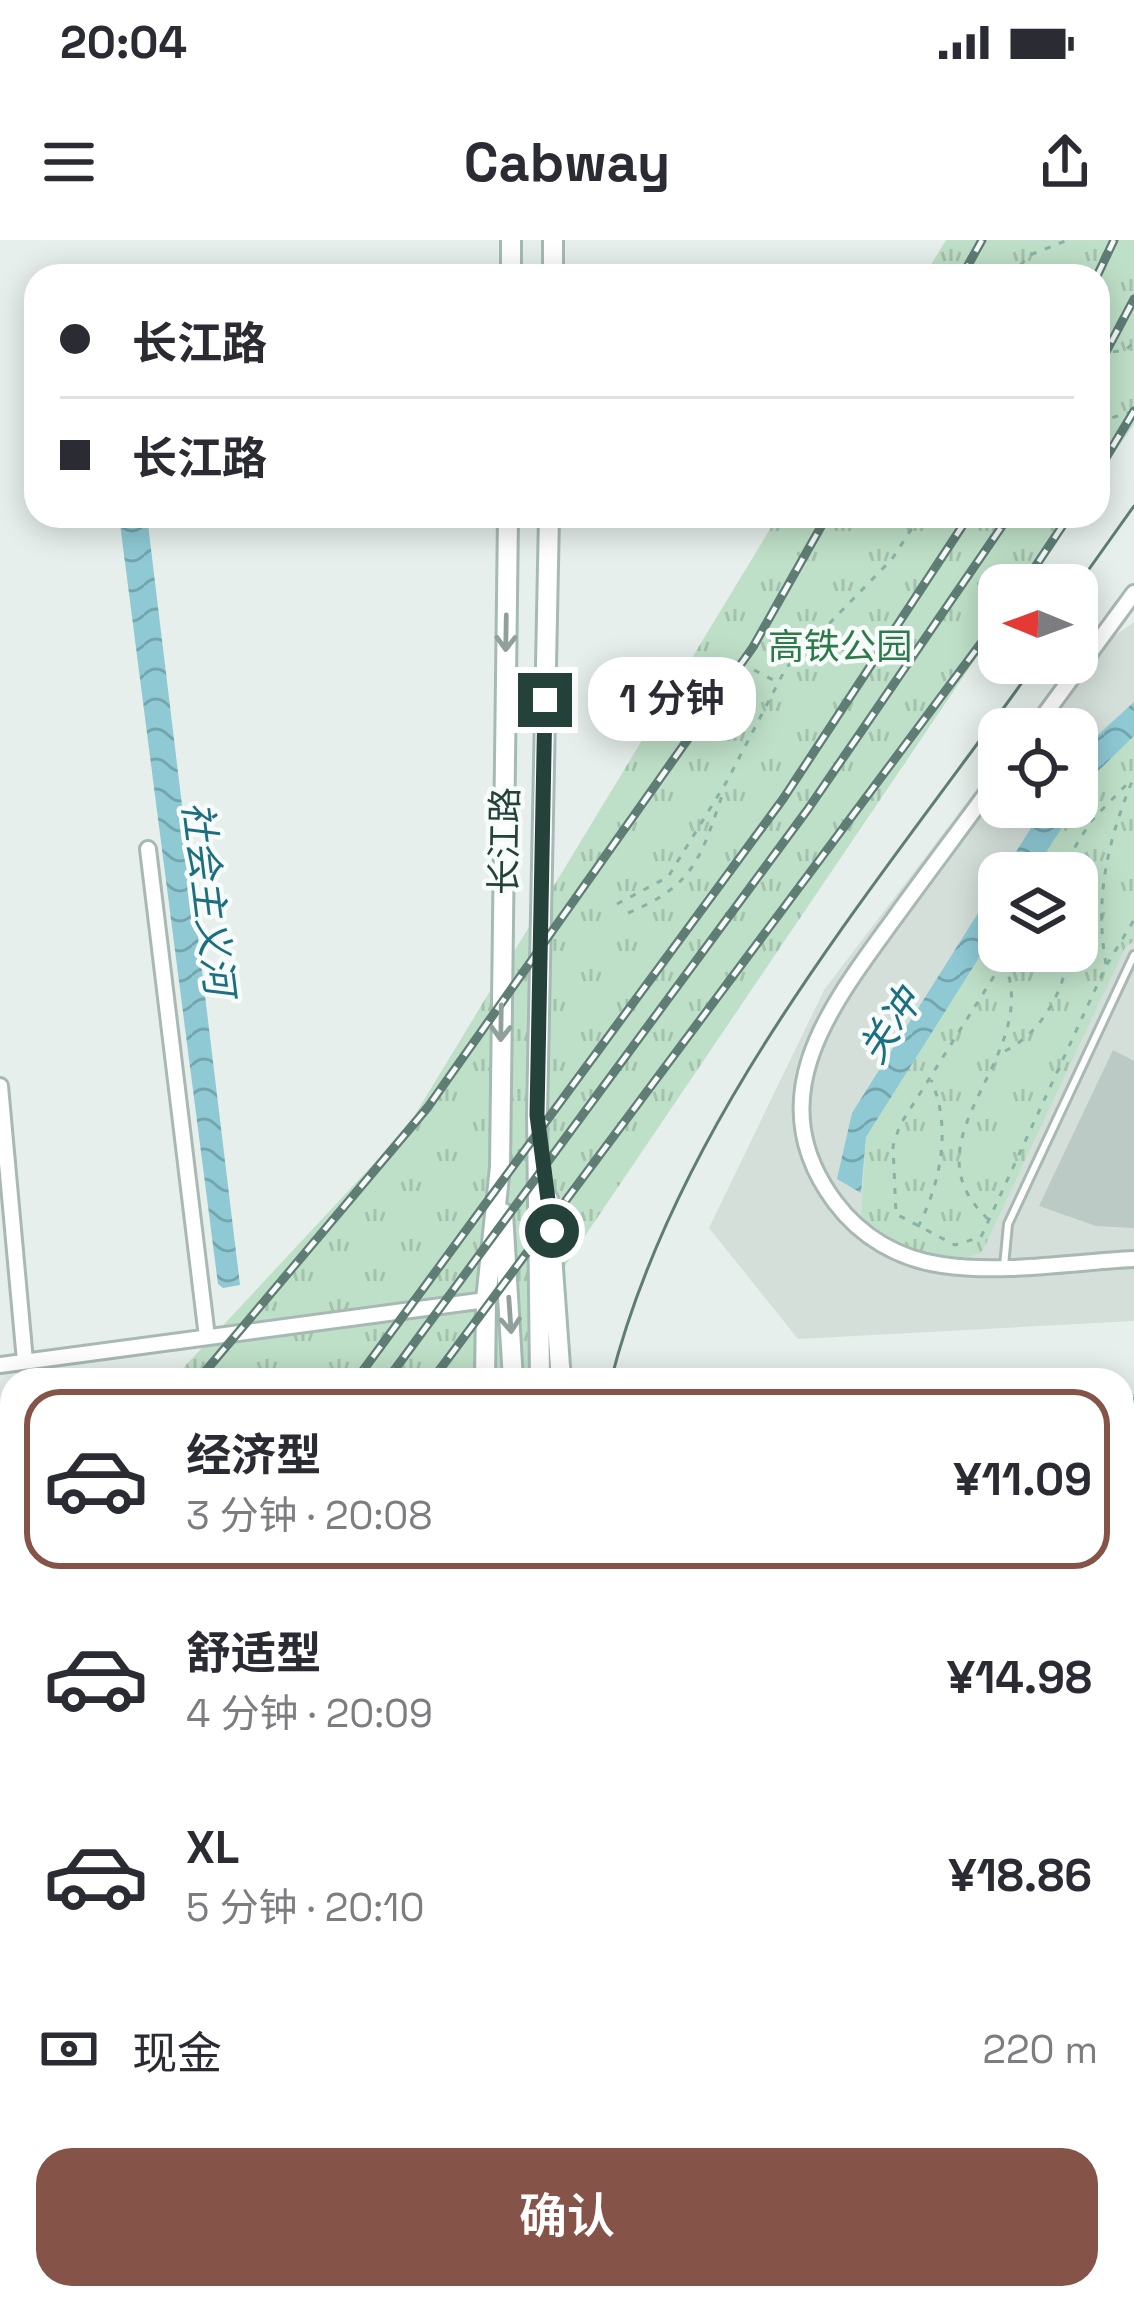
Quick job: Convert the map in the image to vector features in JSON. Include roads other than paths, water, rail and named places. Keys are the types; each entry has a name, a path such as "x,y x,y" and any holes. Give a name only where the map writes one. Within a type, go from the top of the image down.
{"main road":[{"name":"长江路","path":"508,528 500,1167 512,1368"},
{"name":"长江路","path":"540,1368 537,1115 549,528"},
{"name":"长江路","path":"537,1115 552,1231 560,1368"},
{"name":"长江路","path":"484,1368 486,1300 500,1167"}],"street":[{"path":"1049,708 1134,592"},
{"path":"978,805 835,999 812,1044 802,1106 815,1168 845,1215 865,1233 916,1260 1004,1266 1134,1259"},
{"path":"148,849 207,1337"},
{"path":"0,1086 25,1361"},
{"path":"0,1364 486,1300"}],"lane":[{"path":"1004,1266 1008,1224 1134,955"}],"water":[{"path":"121,528 148,528 240,1285 223,1288 218,1284"},
{"path":"1134,702 1134,736 1098,771 1098,735"},
{"path":"1031,828 1062,828 1046,852 1016,852"},
{"path":"978,913 978,959 866,1137 861,1193 837,1179 852,1113"}],"tram line":[{"path":"1093,564 1134,506"},
{"path":"615,1368 642,1282 684,1186 734,1094 850,917 1021,684"}],"railway":[{"path":"969,264 982,240"},
{"path":"1103,264 1114,240"},
{"path":"1110,344 1134,299"},
{"path":"1110,451 1134,411"},
{"path":"208,1368 428,1107 753,647 820,528"},
{"path":"365,1368 783,799 961,528"},
{"path":"396,1368 808,809 1001,528"},
{"path":"1037,564 1061,528"},
{"path":"441,1368 978,647"}],"park label":[{"name":"高铁公园","path":"840,646"}],"water label":[{"name":"社会主义河","path":"209,898"},
{"name":"关冲","path":"889,1026"}]}
